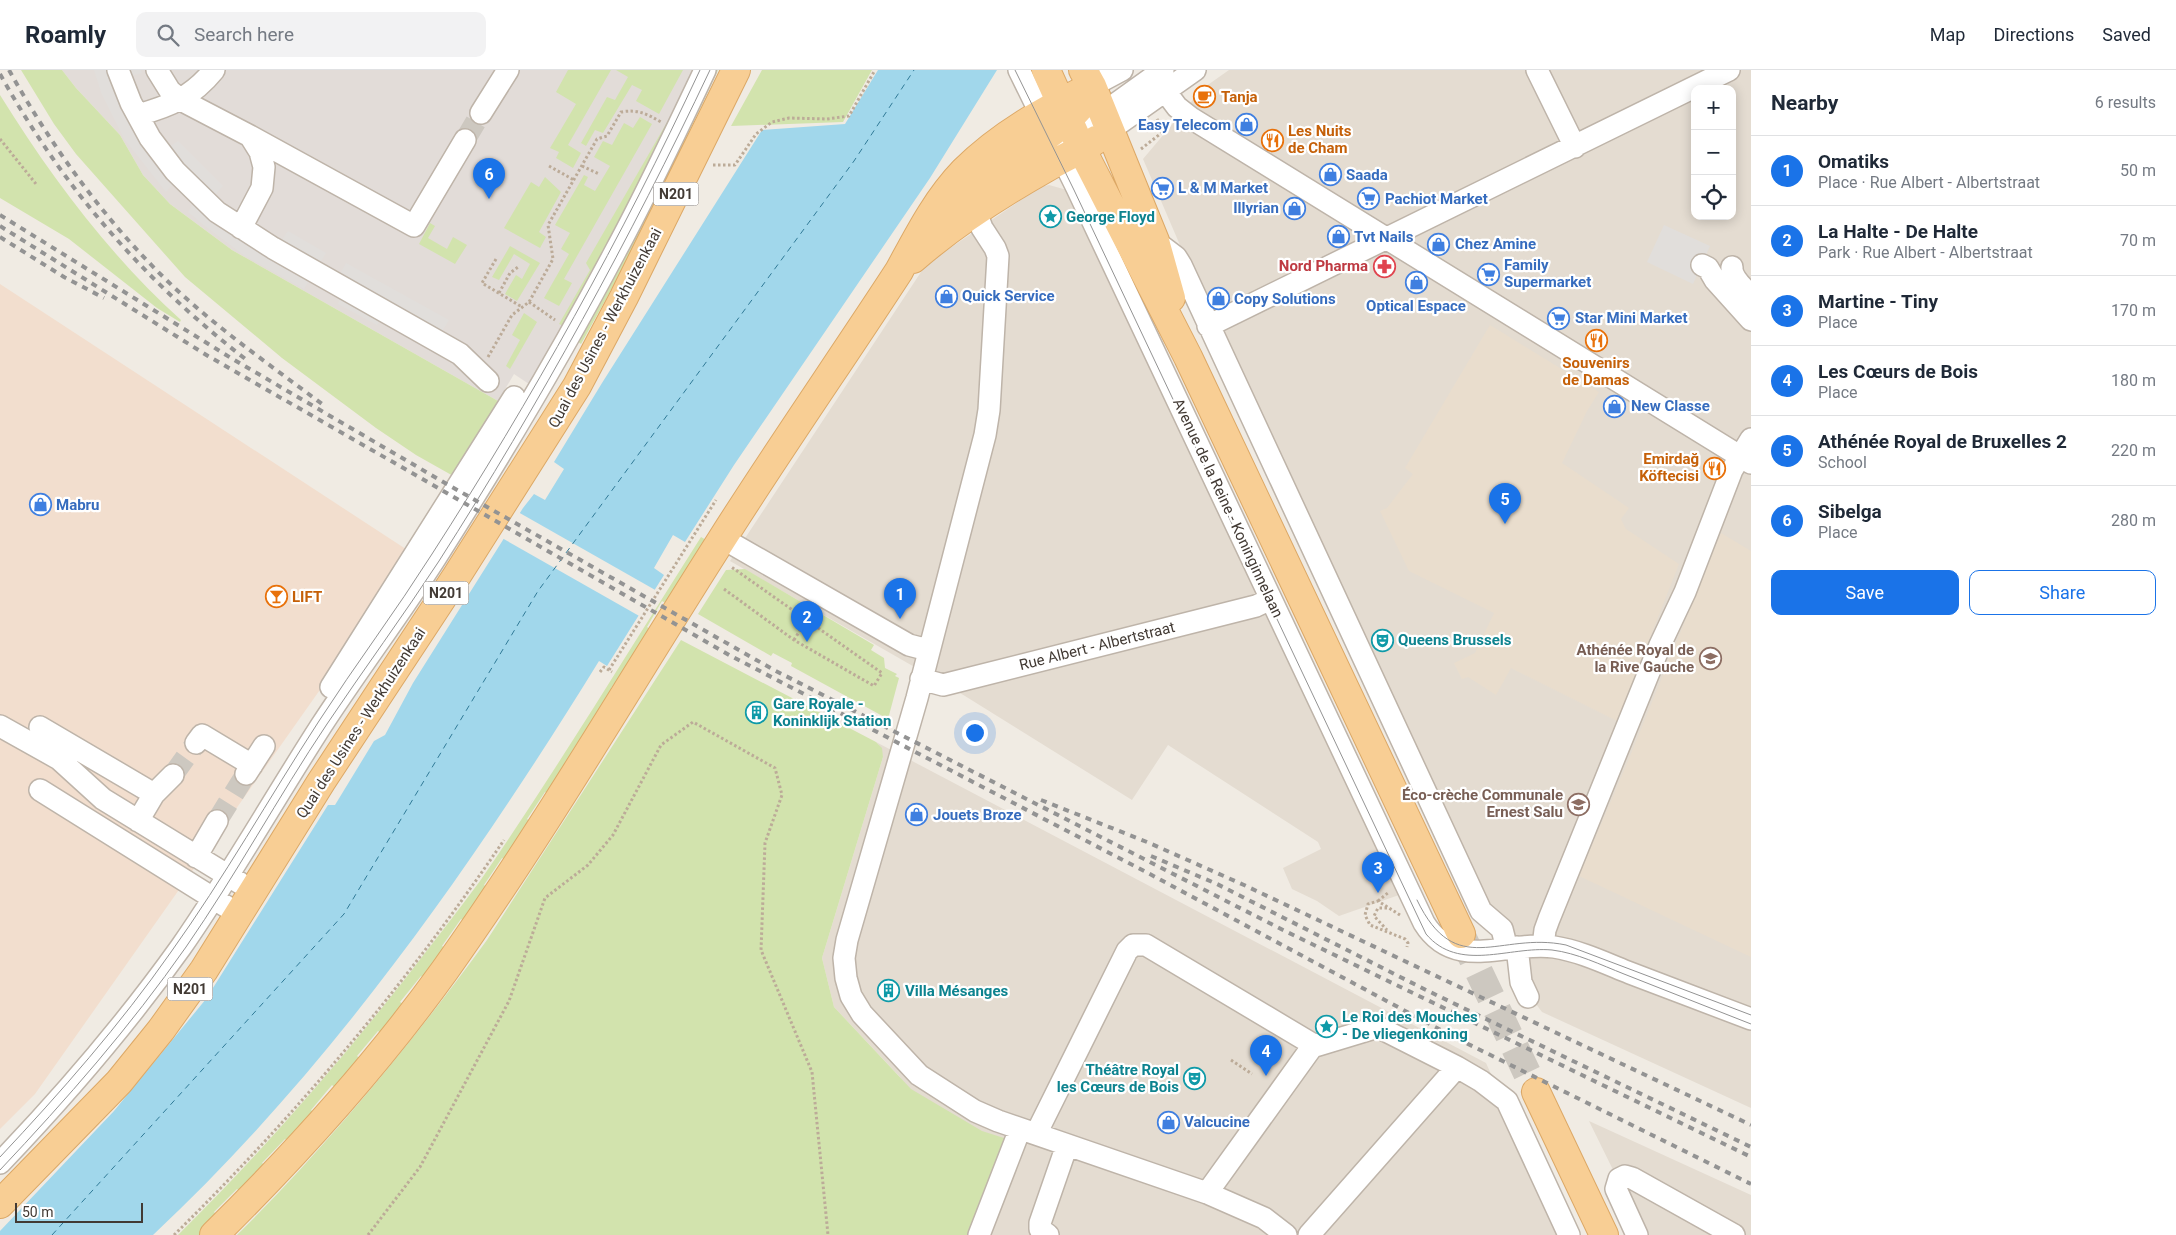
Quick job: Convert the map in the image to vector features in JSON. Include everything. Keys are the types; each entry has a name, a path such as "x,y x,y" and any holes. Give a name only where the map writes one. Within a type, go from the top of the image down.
{"main road":[{"name":"Quai des Usines - Werkhuizenkaai","path":"0,1204 119,1082 204,970 240,915 321,782 461,570 577,386 624,298 736,70"},
{"name":"Avenue de la Reine - Koninginnelaan","path":"1046,70 1063,131 1188,357 1452,938"},
{"name":"Avenue de la Reine - Koninginnelaan","path":"1087,78 1155,241 1188,357"},
{"path":"214,1235 307,1140 369,1068 444,971 728,550 899,271 931,214 969,193 1063,131 1082,104 1087,78"},
{"path":"899,271 936,238 969,193 1000,140 1063,131 1106,122"},
{"path":"1536,1092 1604,1235"}],"street":[{"path":"118,70 150,138 175,171 217,212 273,248 388,312 406,332 427,348 488,382"},
{"path":"157,70 170,91 181,100 414,226 465,140"},
{"path":"138,115 181,100 203,83 214,70"},
{"path":"481,113 508,70"},
{"name":"Quai des Usines - Werkhuizenkaai","path":"222,873 322,724 396,619 534,398 616,251 706,70"},
{"name":"Avenue de la Reine - Koninginnelaan","path":"1019,70 1063,131 1271,599 1424,923 1430,932 1452,938"},
{"path":"1087,78 1122,70"},
{"path":"1106,122 1162,70"},
{"path":"1106,122 1165,91 1195,70"},
{"path":"1537,70 1575,147"},
{"path":"1208,326 1729,70"},
{"path":"1165,91 1177,107 1191,118 1747,453 1732,470 1686,592 1660,645 1544,930 1543,946"},
{"path":"240,228 262,188 264,167 260,152 250,136"},
{"path":"969,193 998,256 989,410 985,435 921,680 847,940 844,958 846,978 851,996 862,1014 909,1067 930,1083 975,1111 1028,1132 1207,1193 1264,1218 1286,1235"},
{"path":"1155,241 1176,257 1481,911 1502,929 1512,948 1521,982 1528,997"},
{"path":"1702,265 1708,268 1715,280 1751,320"},
{"path":"1732,267 1731,271 1735,278 1751,296"},
{"name":"Quai des Usines - Werkhuizenkaai","path":"0,1163 60,1100 105,1046 169,963 208,895 514,398"},
{"path":"728,550 909,645 928,650"},
{"name":"Rue Albert - Albertstraat","path":"921,680 942,685 1246,609 1271,599"},
{"path":"0,726 60,759 103,800 253,891"},
{"path":"40,727 154,794"},
{"path":"196,743 202,735 249,769 264,746"},
{"path":"138,821 154,794 174,775"},
{"path":"40,790 240,915"},
{"path":"196,857 217,821"},
{"name":"Quai des Usines - Werkhuizenkaai","path":"0,1143 96,1038 208,895"},
{"path":"1452,938 1453,948 1469,952 1543,946 1579,953 1751,1019"},
{"path":"979,1235 1028,1132 1127,950 1133,945 1146,945 1314,1045"},
{"path":"1207,1193 1314,1045 1375,1027 1381,1027 1481,1081 1508,1103 1569,1235"},
{"path":"1310,1235 1457,1067"},
{"path":"1048,1235 1040,1229 1040,1223 1067,1145"},
{"path":"1637,1235 1617,1193 1617,1182 1622,1177 1629,1176 1734,1235"}],"path":[{"path":"690,166 735,165 756,134 772,122 789,118 827,119 849,116 875,70"},
{"path":"488,382 485,363 512,315 528,302 553,259 548,225 597,139 607,136 621,112 632,110 642,112 662,122"},
{"path":"1143,148 1164,131"},
{"path":"0,139 36,184"},
{"path":"549,166 574,180"},
{"path":"582,166 599,174"},
{"path":"496,260 482,283 522,307"},
{"path":"499,293 510,273 518,267"},
{"path":"528,302 555,320"},
{"path":"608,679 610,671 716,500"},
{"path":"724,589 794,640 874,686 882,673 808,618 730,566 728,550"},
{"path":"610,671 651,614"},
{"path":"794,640 808,618"},
{"path":"600,672 604,667 610,671"},
{"path":"368,1235 420,1167 509,1001 545,898 588,865 613,835 661,745 693,722 775,768 782,795 764,844 761,950 812,1072 828,1235"},
{"path":"174,1235 236,1174 347,1049 452,914 507,836"},
{"path":"1388,892 1378,901 1368,904 1366,919 1370,925 1405,939 1408,943 1407,947"},
{"path":"1378,901 1403,917"},
{"path":"1388,908 1378,908 1374,916 1388,931"},
{"path":"1231,1060 1252,1074"}],"shaded area":[{"path":"62,70 695,70 532,386 514,374 498,401 232,250 170,204 143,175 120,135 76,88"},
{"path":"94,70 141,70 142,73 131,76 145,109 169,147 178,141 223,186 214,196 237,215 281,241 288,231 326,253 304,289 245,256 205,226 188,212 194,203 174,183 166,192 125,140 101,92"},
{"path":"1229,70 1751,70 1751,1108 1542,1012 1511,971 1497,925 1210,315 1143,159 1202,89"},
{"path":"1049,185 1067,190 1072,196 1399,895 1339,916 1317,901 1292,889 1283,868 1321,849 1318,842 1168,745 1132,800 965,696 730,561 923,269 931,261 1040,187"},
{"path":"1664,225 1710,246 1693,284 1647,262"},
{"path":"346,263 449,320 441,333 388,304 377,325 338,304 342,296 331,290"},
{"path":"0,284 415,555 35,1094 0,1129"},
{"path":"1490,325 1599,392 1587,411 1562,463 1629,508 1621,519 1626,529 1679,564 1617,721 1511,668 1496,695 1468,677 1462,679 1454,663 1475,653 1494,613 1409,571 1380,511 1387,508 1413,474 1405,468"},
{"name":"Athénée Royal de la Rive Gauche","path":"1721,533 1751,551 1751,957 1579,876"},
{"path":"876,742 1486,1063 1564,1235 969,1235 900,1077 834,1007 822,958 883,757"},
{"path":"1589,1121 1751,1195 1751,1235 1645,1235"}],"green space":[{"path":"21,70 62,70 76,88 120,135 143,175 170,204 232,250 498,401 455,477 416,455 376,428 282,358 185,277 76,154 54,124"},
{"path":"568,70 611,70 568,145 581,153 573,168 556,158 559,152 550,148 576,104 556,92"},
{"path":"616,70 683,70 659,114 636,101 642,90 632,85 603,133 595,130 586,146 581,143 607,97 615,100 628,77"},
{"path":"713,70 718,70 631,254 581,344 577,341"},
{"path":"762,70 872,70 843,122 731,126"},
{"path":"685,91 646,178 566,327 559,324 590,270 586,263"},
{"path":"0,95 19,126 83,214 130,269 181,320 180,322 157,308 69,239 0,198"},
{"path":"640,117 652,124 564,279 572,283 559,306 544,298 569,254 561,249 570,233 555,225 584,175 588,177 584,185 595,191 610,166 594,157 603,141 612,145 624,123 633,128"},
{"path":"545,177 561,192 539,232 546,237 540,248 504,228 531,182 539,187"},
{"path":"430,223 435,226 428,238 447,249 453,237 467,245 455,264 419,244"},
{"path":"510,246 540,263 517,301 505,294 516,275 522,279 530,264 514,254 499,280 492,277"},
{"path":"524,313 537,322 510,369 506,366 520,340 512,335"},
{"path":"701,537 708,541 669,605 662,601 647,627 653,631 611,688 617,692 595,729 589,725 572,751 578,755 552,796 545,792 527,819 534,824 508,862 502,858 484,885 490,890 467,923 461,919 442,946 448,950 427,980 421,976 400,1002 406,1006 384,1035 378,1031 357,1056 363,1061 338,1090 332,1085 311,1110 316,1115 291,1144 285,1139 262,1163 268,1168 243,1194 237,1189 214,1212 219,1218 201,1235 178,1235 267,1142 324,1078 405,979 480,881 565,753"},
{"path":"745,569 874,645 871,650 884,658 885,668 897,674 895,676 899,678 888,719 791,666 792,663 773,653 771,656 698,614 726,570"},
{"path":"681,640 876,742 882,748 883,757 822,958 834,1007 911,1089 982,1131 1007,1139 969,1235 237,1235 304,1165 368,1092 458,979 487,940"}],"water":[{"path":"878,70 997,70 930,178 734,465 685,542 673,535 654,568 664,575 607,666 599,661 500,815 449,890 395,963 339,1035 280,1104 218,1171 153,1235 0,1235 0,1231 114,1111 206,999 328,805 335,805 374,741 385,735 413,683 523,508 534,494 545,500 564,469 554,462 762,130 845,124"}],"pier":[{"path":"518,512 657,591 641,617 502,538"}],"ferry route":[{"path":"52,1235 344,914 538,591 854,161 914,70"}],"tunnel":[{"path":"465,140 481,113"},
{"path":"173,775 196,743"},
{"path":"217,821 246,774"},
{"path":"1461,934 1536,1092"}],"tram line":[{"path":"0,1157 89,1058 152,979 191,924 300,750 432,554 505,436 574,316 639,194 700,70"},
{"path":"0,1170 97,1062 165,977 222,892 327,724 439,561 513,441 582,320 648,196 710,70"},
{"path":"1015,70 1074,190 1426,934 1439,946 1469,955 1536,950 1552,950 1571,954 1751,1024"},
{"path":"1417,900 1432,925 1447,939 1464,946 1481,948 1542,942 1566,945 1751,1015"}],"railway":[{"path":"9,70 45,130 85,188 154,268 214,322 322,404"},
{"path":"0,74 51,156 109,231 174,299 248,361"},
{"path":"0,215 231,358 445,483 774,670 1283,930 1751,1157"},
{"path":"0,226 208,356 731,656 1146,872 1452,1036 1751,1184"},
{"path":"0,237 64,277 104,298"},
{"path":"1041,800 1147,842 1244,885 1751,1125"},
{"path":"1151,856 1217,884 1424,989 1751,1147"}],"place":[{"name":"Tanja","path":"1205,97"},
{"name":"Easy Telecom","path":"1247,125"},
{"name":"Les Nuits de Cham","path":"1272,140"},
{"name":"Saada","path":"1330,175"},
{"name":"L & M Market","path":"1162,188"},
{"name":"Sibelga","path":"489,199"},
{"name":"Pachiot Market","path":"1369,199"},
{"name":"Illyrian","path":"1295,208"},
{"name":"George Floyd","path":"1050,217"},
{"name":"Tvt Nails","path":"1338,237"},
{"name":"Chez Amine","path":"1439,244"},
{"name":"Nord Pharma","path":"1384,266"},
{"name":"Family Supermarket","path":"1488,274"},
{"name":"Optical Espace","path":"1416,283"},
{"name":"Quick Service","path":"946,296"},
{"name":"Copy Solutions","path":"1218,299"},
{"name":"Star Mini Market","path":"1559,318"},
{"name":"Souvenirs de Damas","path":"1596,340"},
{"name":"New Classe","path":"1615,406"},
{"name":"Emirdağ Köftecisi","path":"1715,468"},
{"name":"Mabru","path":"40,505"},
{"name":"Athénée Royal de Bruxelles 2","path":"1505,524"},
{"name":"LIFT","path":"276,597"},
{"name":"Omatiks","path":"900,619"},
{"name":"Queens Brussels","path":"1382,640"},
{"name":"La Halte - De Halte","path":"807,642"},
{"name":"Athénée Royal de la Rive Gauche","path":"1710,659"},
{"name":"Gare Royale - Koninklijk Station","path":"757,713"},
{"name":"Éco-crèche Communale Ernest Salu","path":"1579,804"},
{"name":"Jouets Broze","path":"917,815"},
{"name":"Martine - Tiny","path":"1378,893"},
{"name":"Villa Mésanges","path":"889,991"},
{"name":"Le Roi des Mouches - De vliegenkoning","path":"1326,1026"},
{"name":"Les Cœurs de Bois","path":"1266,1076"},
{"name":"Théâtre Royal les Cœurs de Bois","path":"1195,1079"},
{"name":"Valcucine","path":"1168,1122"}]}
